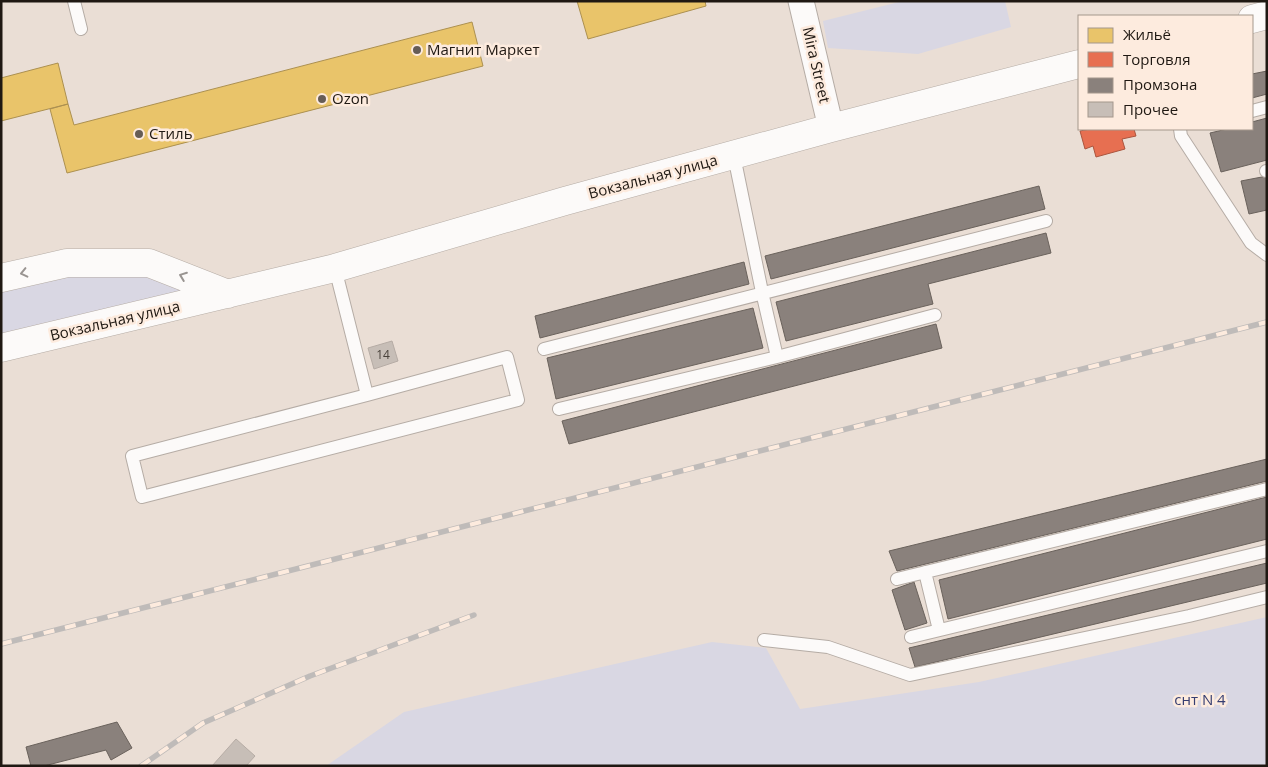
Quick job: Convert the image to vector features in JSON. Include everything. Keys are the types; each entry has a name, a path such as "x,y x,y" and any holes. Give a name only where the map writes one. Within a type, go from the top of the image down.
{"main road":[{"path":"1253,19 1267,15"},
{"name":"Вокзальная улица","path":"1,348 335,268 565,201 831,128 1078,64"},
{"name":"Вокзальная улица","path":"1,278 67,262 149,263 228,294"}],"street":[{"name":"Mira Street","path":"801,1 831,128"}],"lane":[{"path":"74,1 81,29"},
{"path":"1253,110 1267,107"},
{"path":"1180,130 1181,136 1251,243 1267,255"},
{"path":"734,156 762,292 778,357"},
{"path":"544,349 1046,221"},
{"path":"335,268 368,395"},
{"path":"559,409 778,357 935,315"},
{"path":"507,357 518,400 142,497 132,456 368,395 507,357"},
{"path":"897,579 1267,489"},
{"path":"911,637 1267,551"},
{"path":"925,572 939,630"},
{"path":"764,640 828,647 910,675 1189,616 1267,597"}],"green space":[{"path":"903,1 1005,1 1011,27 918,54 828,48 823,21"},
{"path":"66,268 148,269 210,293 1,344 1,283"},
{"name":"снт N 4","path":"1267,617 1267,766 326,766 404,712 712,642 766,648 800,709 979,682"}],"building: Жильё":[{"path":"577,1 705,1 706,6 588,39"},
{"path":"472,22 483,66 67,173 50,109 68,104 74,125"},
{"path":"58,63 68,104 1,121 1,78"}],"building: Торговля":[{"path":"1134,130 1136,136 1122,139 1125,149 1096,157 1093,146 1085,149 1080,131"}],"building: Промзона":[{"path":"1267,71 1267,94 1253,98 1253,74"},
{"path":"1267,118 1267,160 1221,172 1210,133 1223,130 1253,130 1253,122"},
{"path":"1267,176 1267,210 1249,214 1241,181"},
{"path":"1039,186 1045,209 771,279 765,256"},
{"path":"1046,233 1051,253 928,284 933,304 786,341 776,302"},
{"path":"744,262 749,284 540,338 535,316"},
{"path":"753,308 763,348 556,399 547,358"},
{"path":"936,324 942,348 569,444 562,421"},
{"path":"1267,459 1267,481 897,571 889,551"},
{"path":"1267,497 1267,539 948,619 939,580"},
{"path":"1267,563 1267,583 915,667 909,648"},
{"path":"914,582 927,623 905,630 892,590"},
{"path":"117,722 132,748 111,760 106,750 44,766 31,766 26,747"}],"building: Прочее":[{"path":"392,341 398,361 374,369 368,348"},
{"path":"236,739 255,756 246,766 212,766"}],"railway":[{"path":"1,644 1267,322"},
{"path":"141,766 203,723 310,676 474,615"}],"place":[{"name":"Магнит Маркет","path":"417,50"},
{"name":"Ozon","path":"322,99"},
{"name":"Стиль","path":"139,134"}]}
